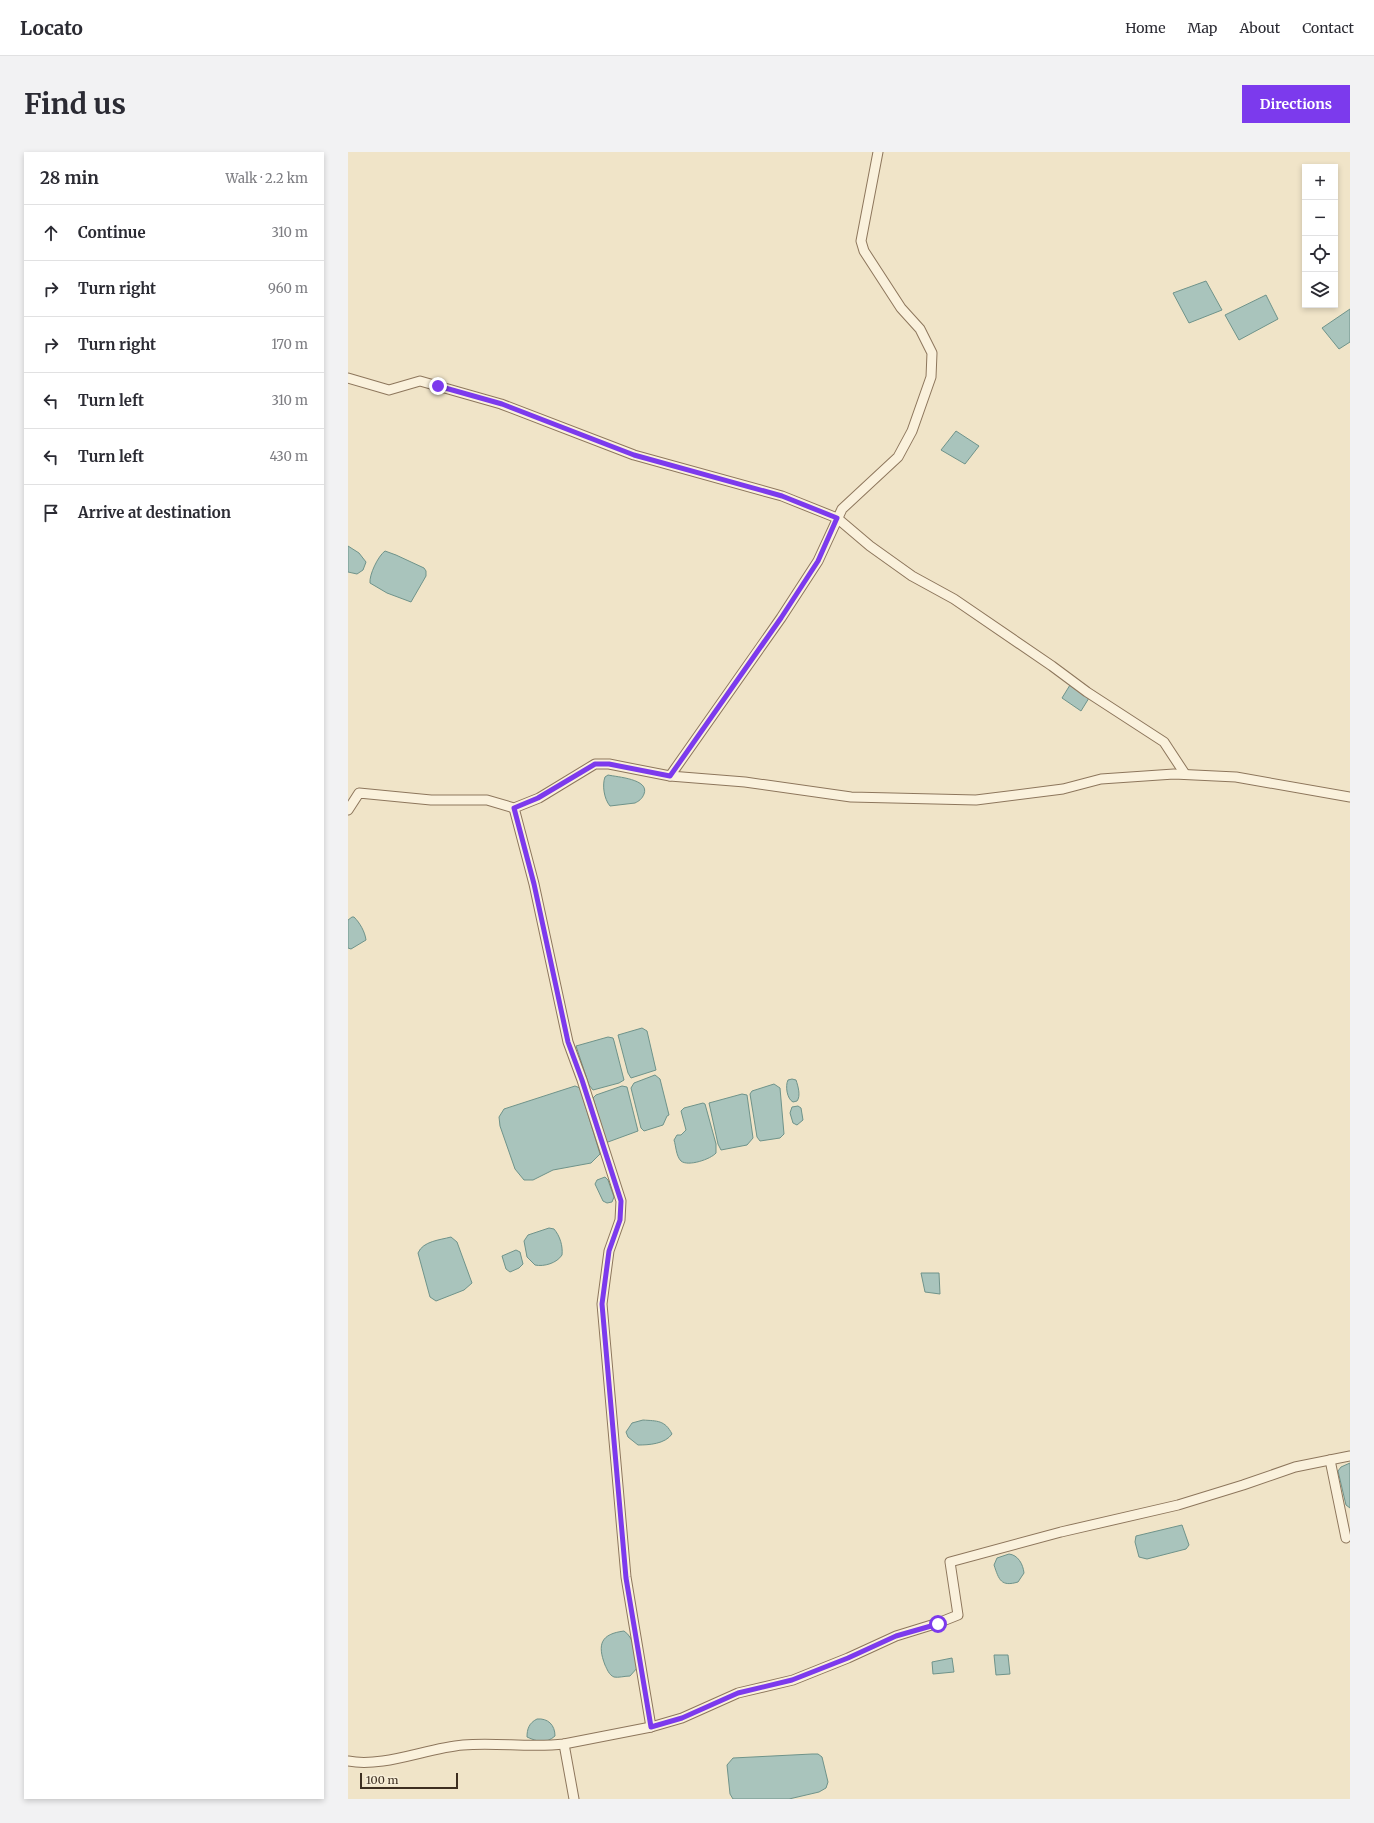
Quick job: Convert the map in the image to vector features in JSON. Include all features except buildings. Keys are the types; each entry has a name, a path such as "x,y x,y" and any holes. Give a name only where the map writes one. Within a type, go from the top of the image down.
{"street":[{"path":"670,776 818,561 842,509 898,457 912,431 931,377 932,354 920,329 901,308 864,251 861,241 878,152"},
{"path":"348,378 389,390 420,380 502,404 634,455 782,496 837,518 870,546 906,572 954,599 1052,666 1087,692 1164,742 1185,774"},
{"path":"348,810 359,793 431,800 487,800 514,808 538,798 595,764 609,764 670,776 744,782 851,797 976,800 1063,790 1101,779 1185,774 1236,777 1350,797"},
{"path":"514,808 536,891 568,1042 582,1080 621,1201 620,1220 609,1251 602,1304 626,1578 651,1727"},
{"path":"348,1761 356,1763 385,1760 462,1745 505,1744 550,1746 651,1727 682,1718 738,1693 792,1680 848,1658 896,1636 938,1624 958,1615 950,1562 1061,1532 1178,1505 1243,1485 1295,1466 1350,1456"},
{"path":"1330,1460 1346,1538"},
{"path":"564,1744 574,1799"}],"water":[{"path":"1206,281 1222,310 1189,323 1173,293"},
{"path":"1266,295 1278,319 1239,340 1225,315"},
{"path":"1350,309 1350,342 1339,349 1322,328"},
{"path":"956,431 979,446 965,464 941,450"},
{"path":"348,546 359,553 366,562 363,570 357,574 348,572"},
{"path":"385,551 424,568 426,571 426,576 411,602 387,593 370,583 374,566 382,553"},
{"path":"1070,685 1089,698 1081,711 1062,698"},
{"path":"608,775 638,782 645,789 644,794 639,801 635,803 610,806 606,800 604,788 604,780"},
{"path":"354,917 360,925 365,934 366,940 351,949 348,948 348,920"},
{"path":"642,1028 647,1031 656,1070 631,1078 628,1073 618,1035"},
{"path":"608,1037 613,1038 624,1080 619,1083 593,1090 589,1085 576,1046"},
{"path":"655,1075 660,1079 669,1115 667,1116 663,1125 644,1131 641,1128 631,1088 634,1083"},
{"path":"788,1080 796,1080 799,1094 797,1101 793,1102 789,1098 787,1089"},
{"path":"774,1084 780,1088 784,1134 780,1138 760,1141 757,1137 750,1094 752,1091"},
{"path":"575,1086 580,1088 600,1154 591,1163 553,1170 533,1180 524,1180 515,1169 500,1126 499,1117 504,1109"},
{"path":"622,1086 627,1087 638,1131 608,1142 606,1141 593,1098 596,1095"},
{"path":"742,1094 747,1095 753,1138 747,1145 721,1150 718,1144 709,1103"},
{"path":"703,1103 705,1104 716,1144 716,1153 699,1162 684,1163 678,1156 674,1140 677,1135 681,1135 686,1130 681,1111 684,1108"},
{"path":"798,1106 801,1108 803,1120 797,1125 793,1123 790,1113 792,1107"},
{"path":"605,1177 608,1180 614,1197 612,1202 607,1203 603,1201 595,1184 597,1180"},
{"path":"549,1228 554,1229 558,1235 562,1255 550,1264 535,1265 527,1257 524,1241 528,1235"},
{"path":"451,1237 457,1242 472,1283 464,1290 436,1301 430,1297 418,1253 420,1249 428,1243"},
{"path":"516,1250 520,1252 523,1264 519,1268 510,1272 506,1269 502,1256"},
{"path":"921,1273 939,1273 940,1294 925,1292"},
{"path":"643,1420 660,1422 669,1429 672,1434 661,1442 638,1445 628,1437 626,1432 632,1423"},
{"path":"1350,1463 1350,1508 1346,1505 1338,1471 1341,1467"},
{"path":"1182,1525 1189,1545 1186,1549 1147,1559 1139,1557 1135,1542 1136,1536"},
{"path":"1009,1554 1020,1560 1024,1573 1018,1582 1008,1584 1004,1583 999,1578 994,1565 997,1558"},
{"path":"624,1631 631,1638 633,1643 638,1667 630,1676 614,1677 609,1673 605,1665 601,1646 603,1641 610,1635 616,1632"},
{"path":"994,1655 1008,1655 1010,1674 996,1675"},
{"path":"952,1658 954,1672 933,1674 932,1662"},
{"path":"537,1719 548,1721 550,1723 555,1732 555,1736 552,1739 542,1741 527,1737 529,1726"},
{"path":"818,1754 822,1757 828,1782 826,1788 819,1792 789,1799 733,1799 730,1794 727,1765 733,1758"}],"route":[{"path":"438,386 502,404 561,426 612,448 671,466 782,496 837,518 818,561 781,618 670,776 609,764 595,764 538,798 514,808 534,884 568,1042 582,1080 621,1201 620,1220 609,1251 602,1304 626,1578 651,1727 682,1718 738,1693 792,1680 848,1658 896,1636 938,1624"}]}
